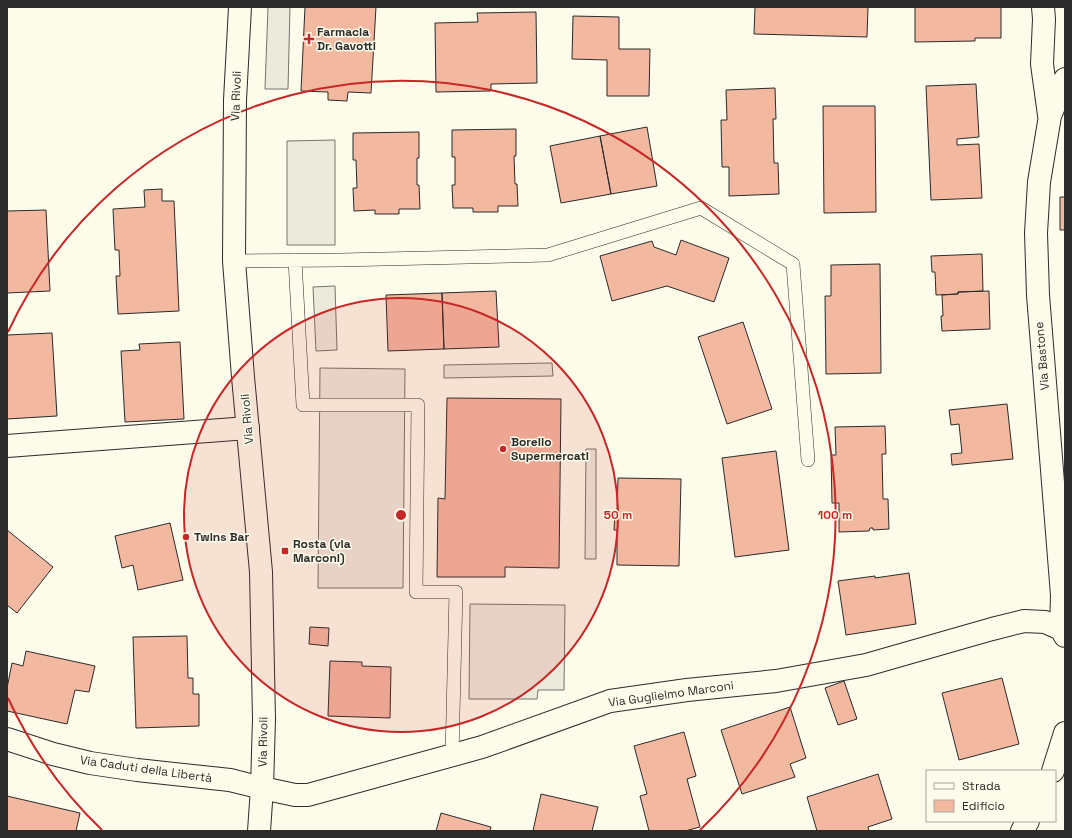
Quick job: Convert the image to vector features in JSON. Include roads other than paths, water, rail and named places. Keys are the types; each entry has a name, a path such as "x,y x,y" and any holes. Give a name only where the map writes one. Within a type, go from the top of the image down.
{"street":[{"name":"Via Rivoli","path":"240,7 235,100 234,261 261,572 264,719 259,831"},
{"path":"1043,7 1044,19 1042,64 1050,116"},
{"name":"Via Bastone","path":"1063,632 1059,484 1038,295 1036,233 1039,182 1050,116 1065,79"},
{"path":"7,446 248,428"},
{"name":"Via Guglielmo Marconi","path":"262,788 295,795 308,795 482,747 610,701 687,690 776,681 866,665 1024,621 1045,622 1063,632"},
{"path":"1053,770 1065,733"},
{"name":"Via Caduti della Libertà","path":"7,739 52,754 90,763 136,770 230,780 262,788"},
{"path":"1022,831 1027,822"}],"lane":[{"path":"234,261 548,255 702,208 793,264 808,460"},
{"path":"295,260 303,405 418,405 416,592 456,592 452,755"}],"place":[{"name":"Farmacia Dr. Gavotti","path":"309,39"},
{"name":"Borello Supermercati","path":"503,449"},
{"name":"Twins Bar","path":"186,537"},
{"name":"Rosta (via Marconi)","path":"285,551"}]}
